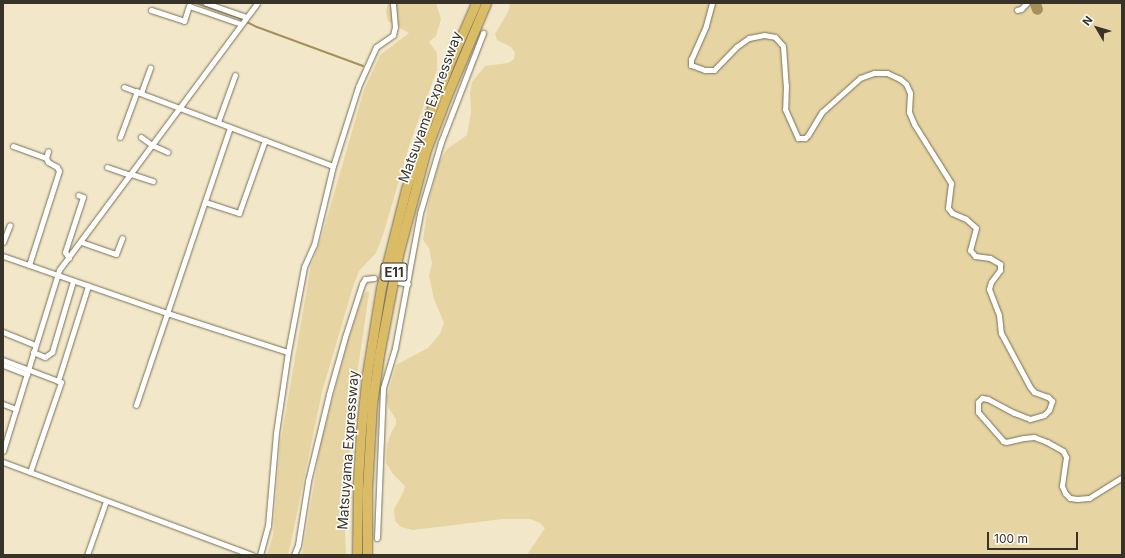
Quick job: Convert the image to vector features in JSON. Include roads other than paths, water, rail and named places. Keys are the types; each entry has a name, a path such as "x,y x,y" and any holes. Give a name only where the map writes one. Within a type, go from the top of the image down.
{"highway":[{"name":"Matsuyama Expressway","path":"357,555 358,481 361,430 367,374 381,288 406,190 427,121 450,62 476,3"},
{"name":"Matsuyama Expressway","path":"367,555 367,490 372,404 379,356 398,254 426,150 449,88 486,3"}],"street":[{"path":"206,3 244,20"},
{"path":"3,451 57,275 68,258 257,3"},
{"path":"260,555 268,526 276,433 288,352 304,267 314,245 333,166 358,87 376,48 393,35 395,27 393,3"},
{"path":"712,3 706,26 691,59 691,65 705,70 714,70 736,47 749,38 764,35 776,37 783,46 786,85 785,109 798,138 805,138 822,112 860,78 874,73 887,73 900,79 906,84 910,93 909,112 914,124 951,183 948,204 950,211 966,219 976,228 970,250 975,256 990,258 1000,264 1000,270 991,282 989,289 999,315 1001,333 1032,390 1048,397 1052,401 1047,413 1036,418 1024,418 988,399 982,398 978,402 978,412 1003,441 1006,442 1034,437 1063,451 1066,457 1062,486 1065,493 1070,498 1089,498 1122,477"},
{"path":"1017,10 1021,9 1027,3"},
{"path":"151,10 184,21 190,6 244,20"},
{"path":"377,538 383,388 395,348 420,213 428,182 441,142 483,33"},
{"path":"120,137 150,68"},
{"path":"218,122 235,75"},
{"path":"124,87 333,166"},
{"path":"136,406 167,318 167,313 230,127"},
{"path":"141,137 152,145 168,152"},
{"path":"204,202 239,213 265,140"},
{"path":"13,146 46,158 48,162 58,167 59,171 29,265"},
{"path":"46,158 48,152"},
{"path":"107,167 152,181"},
{"path":"68,258 65,252 83,197 78,195"},
{"path":"3,242 10,225"},
{"path":"80,242 116,254 122,238"},
{"path":"3,256 167,313 288,352"},
{"path":"294,555 298,545 308,481 345,337 362,284 365,279 374,278"},
{"path":"33,352 46,357 52,352 73,281"},
{"path":"398,282 408,284"},
{"path":"58,381 88,286"},
{"path":"3,332 36,344"},
{"path":"3,360 27,372"},
{"path":"3,365 61,382 30,472"},
{"path":"3,404 16,409"},
{"path":"3,427 10,430"},
{"path":"3,462 252,555"},
{"path":"87,555 106,501"}],"waterway":[{"path":"196,3 363,66"},
{"path":"1035,3 1037,9"}]}
